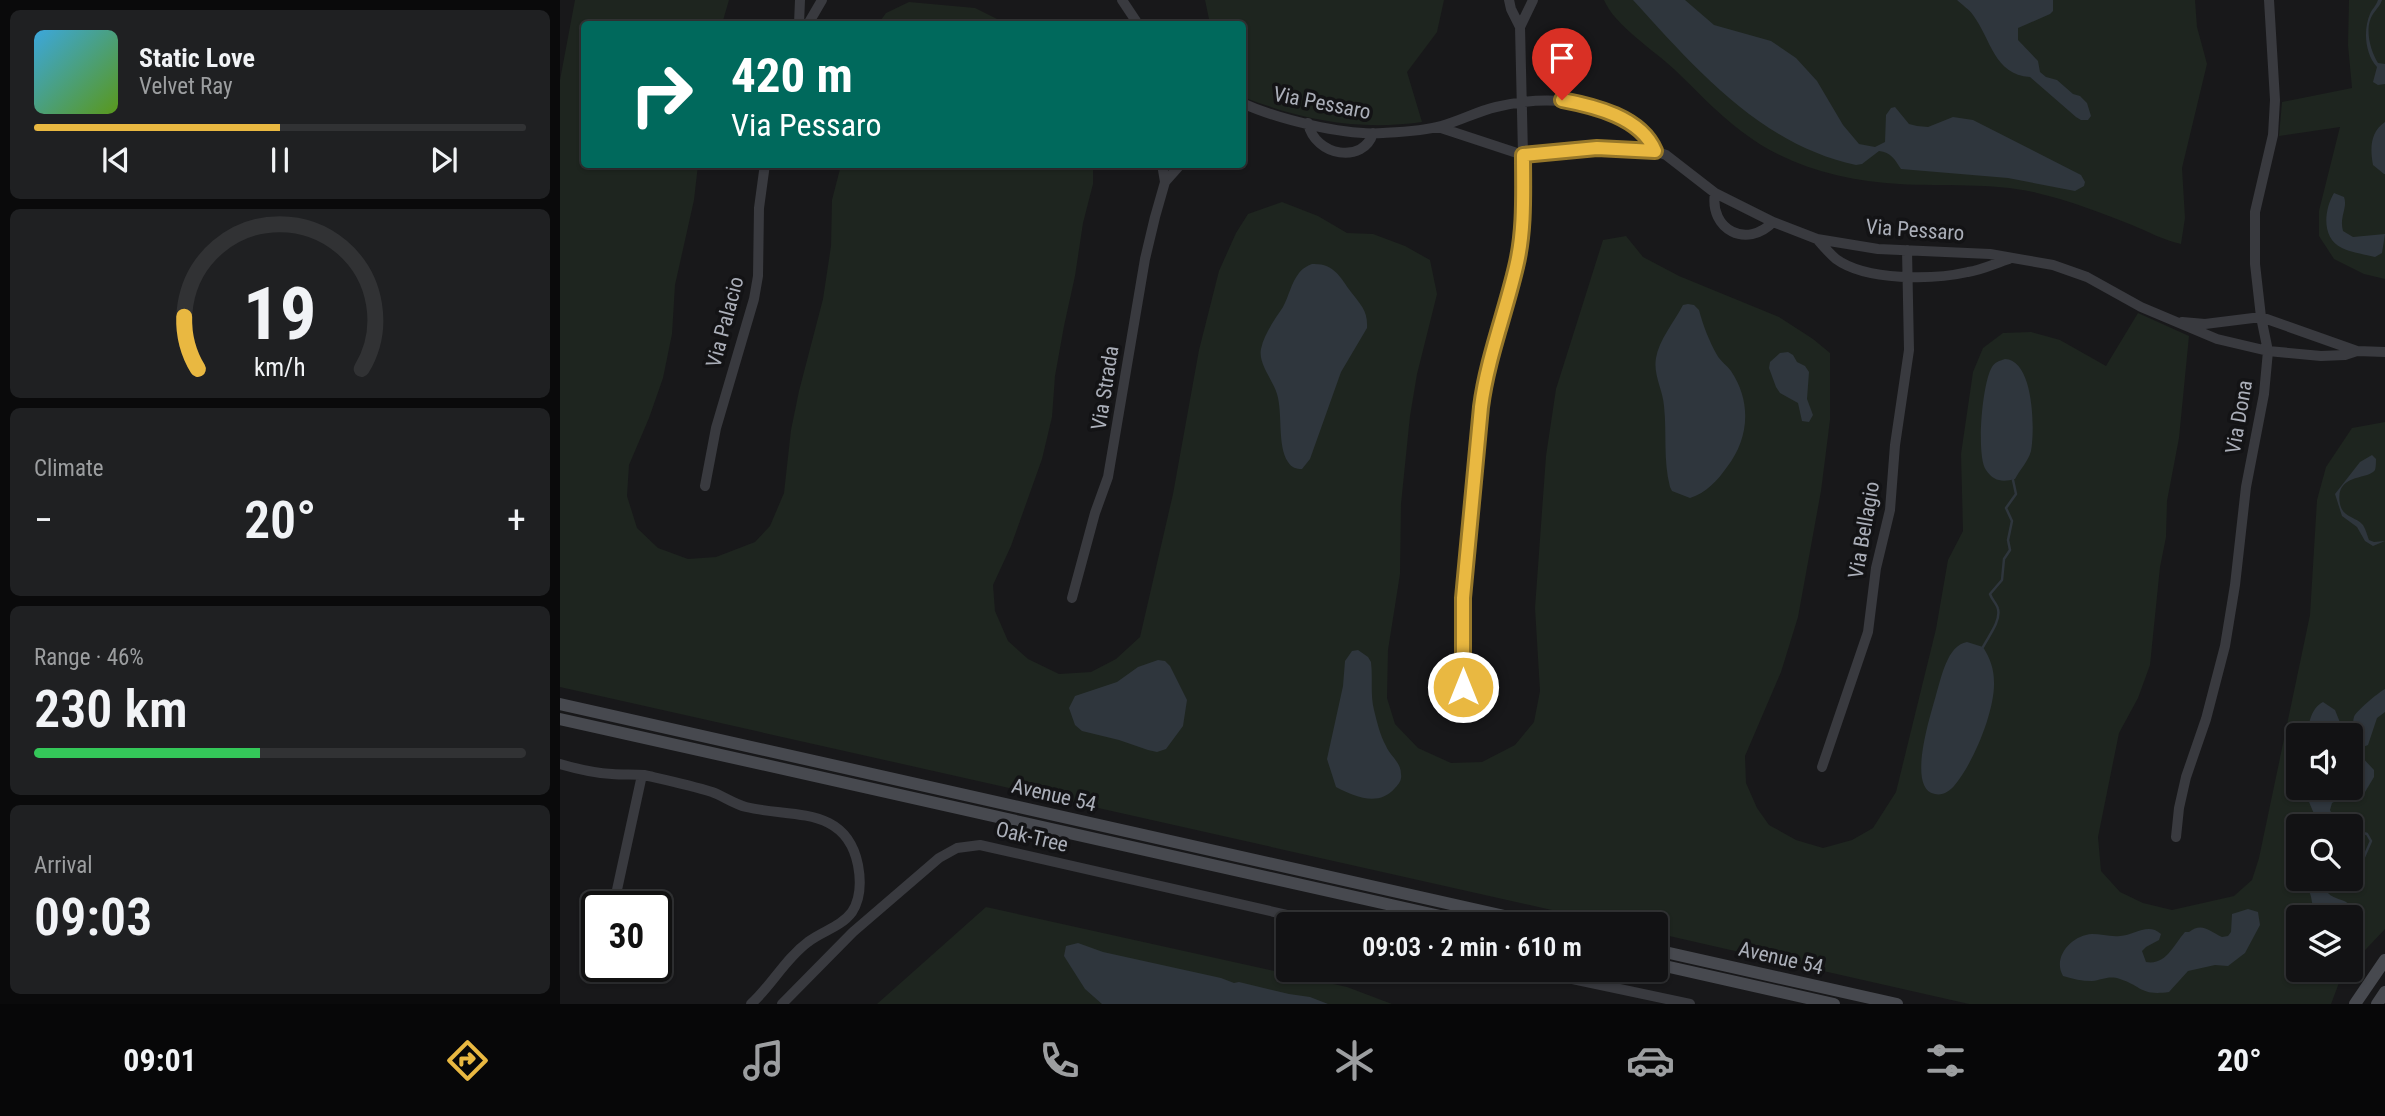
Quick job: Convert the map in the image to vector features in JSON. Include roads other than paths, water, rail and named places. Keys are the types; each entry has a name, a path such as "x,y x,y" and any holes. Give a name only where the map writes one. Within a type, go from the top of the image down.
{"street":[{"path":"799,21 800,0"},
{"path":"810,21 822,0"},
{"path":"1463,687 1463,598 1481,407 1484,386 1517,264 1522,227 1520,27 1508,0"},
{"path":"1520,27 1534,0"},
{"name":"Via Dona","path":"2176,837 2186,777 2206,719 2225,646 2246,487 2264,394 2268,351 2255,264 2255,212 2273,135 2275,100 2269,0"},
{"path":"1124,1 1136,21"},
{"name":"Via Pessaro","path":"1246,105 1308,124 1373,133 1438,127 1496,107 1562,100 1595,106 1632,124 1651,141 1655,151"},
{"path":"1308,124 1310,136 1316,143 1334,151 1351,152 1360,149 1367,144 1373,133"},
{"name":"Via Pessaro","path":"1438,127 1523,155 1597,148 1655,151 1666,155 1715,193 1773,222 1817,239 1878,249 1990,254 2053,265 2087,277 2141,307 2217,339 2268,351 2321,356 2345,355 2357,351"},
{"name":"Via Palacio","path":"705,486 716,428 754,299 758,276 759,208 764,168"},
{"name":"Via Strada","path":"1162,168 1165,182"},
{"name":"Via Strada","path":"1072,598 1095,513 1108,477 1145,259 1165,182 1177,168"},
{"path":"1715,193 1714,210 1726,229 1745,235 1757,234 1766,230 1773,222"},
{"name":"Via Pessaro","path":"1817,239 1837,259 1858,270 1880,274 1931,276 1969,272 2011,258"},
{"name":"Via Bellagio","path":"1822,767 1868,632 1877,568 1890,510 1895,444 1909,350 1908,250"},
{"name":"Via Pessaro","path":"2173,321 2205,324 2261,317 2357,351 2385,352"},
{"name":"Avenue 54","path":"560,704 1487,912"},
{"name":"Avenue 54","path":"560,719 1422,912"},
{"path":"560,764 574,769 611,774 642,775 712,793 741,806 765,812 812,815 829,822 842,832 858,863 859,896 852,912 841,923 810,940 793,954 775,974 764,992 751,1004"},
{"path":"617,891 642,775"},
{"name":"Oak-Tree","path":"782,1004 853,932 939,858 957,848 981,845 1276,912"},
{"name":"Avenue 54","path":"1668,953 1897,1004"},
{"path":"2355,1004 2385,960"},
{"name":"Avenue 54","path":"1668,967 1834,1004"},
{"path":"1586,982 1690,1004"},
{"path":"2377,1004 2385,992"}],"waterway":[{"path":"1983,647 1996,624 1998,614 1990,594 2002,580 2004,559 2010,550 2008,540 2012,521 2006,508 2016,494 2013,480"},
{"path":"2363,833 2371,841 2363,857"}]}
